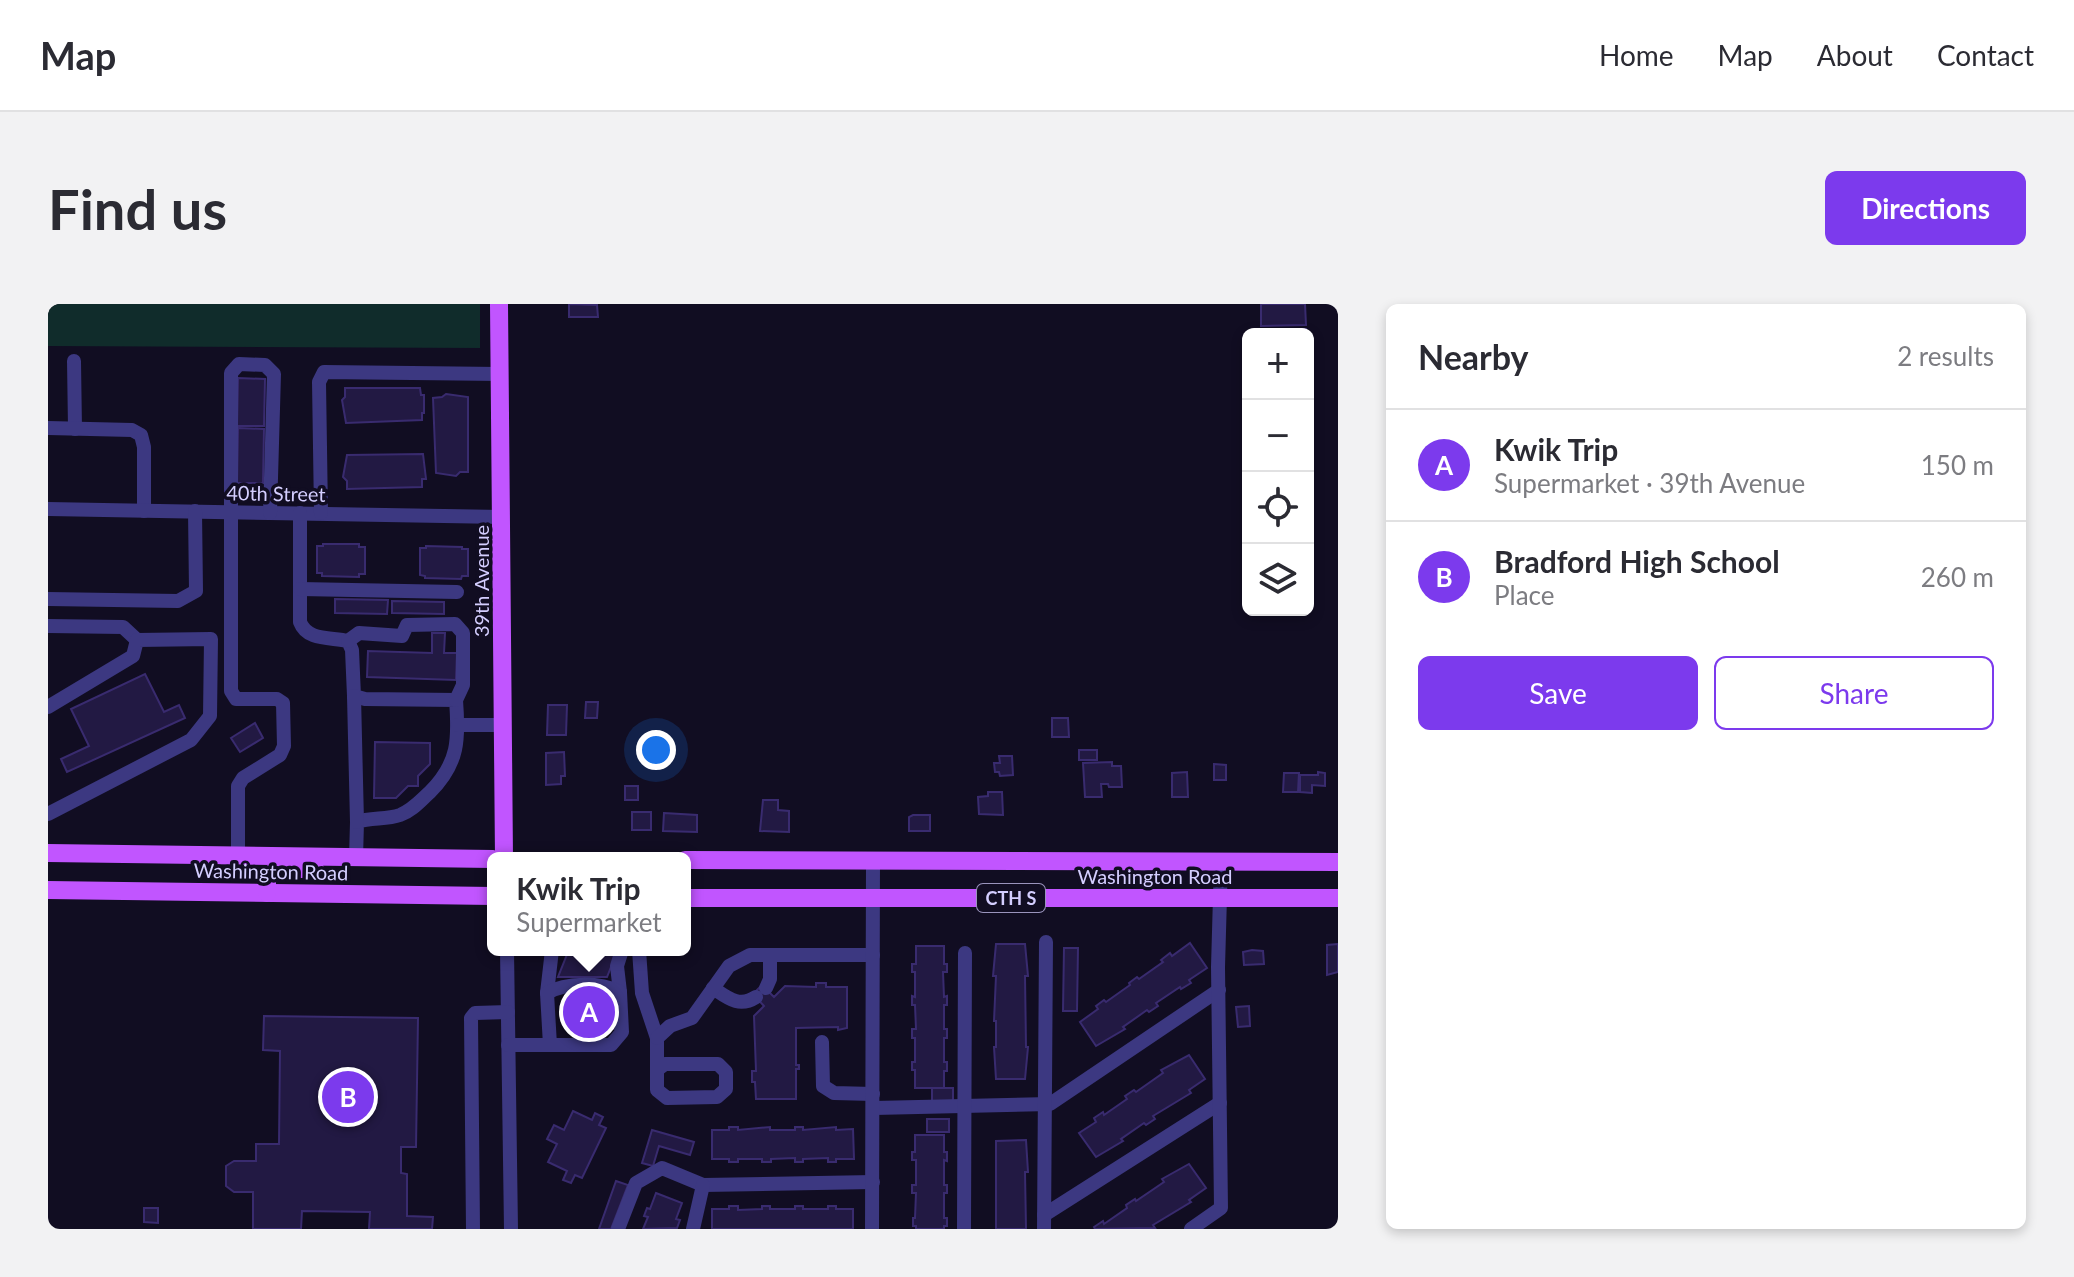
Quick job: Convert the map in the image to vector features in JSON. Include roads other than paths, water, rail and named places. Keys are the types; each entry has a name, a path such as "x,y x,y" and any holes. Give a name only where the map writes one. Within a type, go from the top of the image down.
{"main road":[{"name":"39th Avenue","path":"499,304 504,852"},
{"name":"Washington Road","path":"48,853 487,859"},
{"path":"267,893 267,878 277,869 339,869 362,858"},
{"name":"Washington Road","path":"691,860 1338,862"},
{"name":"Washington Road","path":"48,890 487,896"},
{"name":"Washington Road","path":"691,898 1338,898"}],"street":[{"path":"74,361 75,429"},
{"path":"238,856 238,786 243,778 280,755 284,746 283,703 277,699 236,699 231,691 231,373 239,364 265,365 274,374 270,513"},
{"path":"321,513 319,382 324,372 500,374"},
{"path":"48,428 132,430 141,435 144,447 144,511"},
{"name":"40th Street","path":"48,509 502,517"},
{"path":"48,599 178,601 196,591 195,511"},
{"path":"300,513 300,622 303,629 321,638 348,641 359,633 402,636 407,625 455,624 463,633 463,685 456,700 458,725 452,765 439,783 413,808 390,818 357,822"},
{"path":"300,589 457,592"},
{"path":"48,626 123,627 137,640 211,639 210,716 191,740 48,814"},
{"path":"48,707 133,656 137,640"},
{"path":"348,641 352,650 357,822 362,858"},
{"path":"354,696 365,699 456,700"},
{"path":"458,725 501,725"},
{"path":"872,1229 873,861"},
{"path":"1191,1229 1221,1208 1221,861"},
{"path":"1044,1222 1046,942"},
{"path":"964,1229 965,953"},
{"path":"657,1038 670,1026 692,1018 729,966 750,955 873,955"},
{"path":"713,988 734,1002 743,1004 761,993 770,979 770,955"},
{"path":"507,956 511,1229"},
{"path":"550,1045 547,993 551,956"},
{"path":"508,1045 611,1045 622,1032 617,966 620,956"},
{"path":"639,956 642,993 657,1038 657,1070 657,1090 667,1098 717,1097 726,1089 726,1072 718,1064 665,1064 657,1070"},
{"path":"547,993 560,986 608,986 620,992"},
{"path":"822,1042 823,1086 834,1093 874,1101 963,1106 1050,1104 1219,990"},
{"path":"473,1229 471,1018 475,1013 508,1012"},
{"path":"1044,1222 1220,1103"},
{"path":"618,1229 636,1183 662,1168 703,1185 873,1182"},
{"path":"693,1229 703,1185"}],"place":[{"name":"Kwik Trip","path":"589,1012"},
{"name":"Bradford High School","path":"348,1097"}]}
